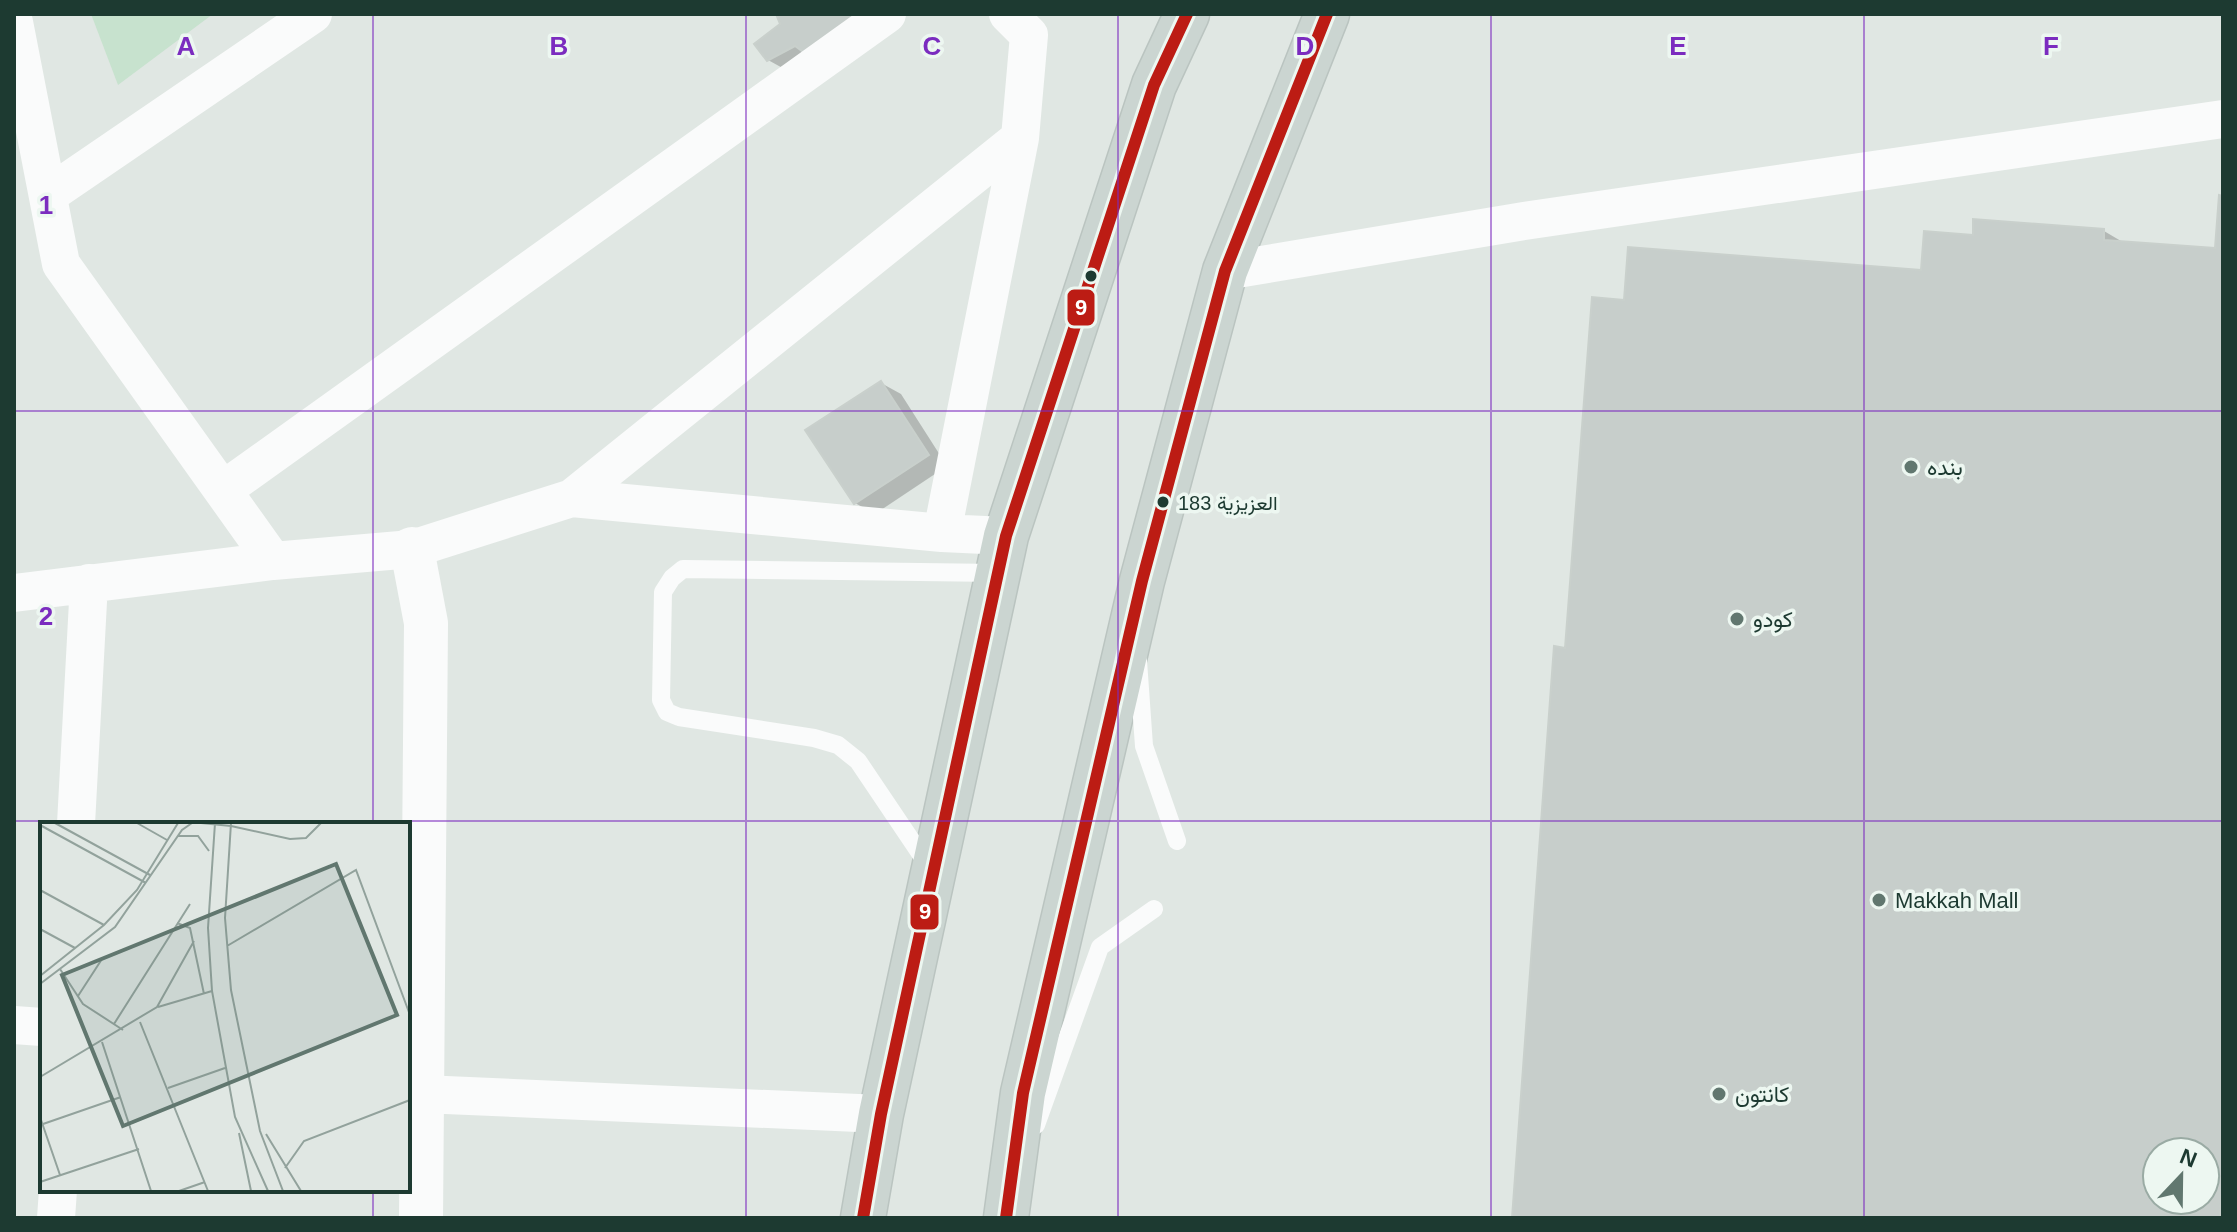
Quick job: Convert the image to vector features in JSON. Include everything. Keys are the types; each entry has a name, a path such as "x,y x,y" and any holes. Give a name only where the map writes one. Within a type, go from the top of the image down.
{"main road":[{"path":"863,1218 881,1114 1002,555 1154,85 1187,14"},
{"path":"1007,1210 1023,1093 1135,612 1225,271 1327,14"}],"street":[{"path":"48,195 313,14"},
{"path":"223,490 887,14"},
{"path":"942,533 1020,138 1029,35 1008,14"},
{"path":"14,22 61,264 273,561"},
{"path":"1225,271 1524,221 2223,119"},
{"path":"14,593 273,561 412,549 572,498 1020,138"},
{"path":"572,498 942,533 1002,555"},
{"path":"412,549 426,623 421,1218"},
{"path":"76,822 89,583"},
{"path":"14,1025 40,1027"},
{"path":"422,1094 881,1114"},
{"path":"56,1218 58,1192"}],"lane":[{"path":"933,873 858,761 838,745 814,738 679,717 667,712 661,700 663,592 683,569 1002,555"},
{"path":"1135,612 1144,746 1177,841"},
{"path":"1007,1210 1100,947 1154,909"}],"green space":[{"path":"91,14 213,14 118,85"}],"building":[{"path":"776,14 859,14 806,54 795,46 767,61 754,44 780,24"},
{"name":"Makkah Mall","path":"2219,195 2223,196 2221,1203 2221,1136 2141,1136 2141,1216 2220,1218 1512,1218 1554,646 1565,648 1592,297 1624,300 1628,247 1921,270 1924,231 1973,235 1973,219 2104,229 2104,240 2215,248"},
{"path":"881,381 929,455 854,504 805,430"}],"transit line":[{"name":"9","path":"863,1218 881,1114 1006,536 1154,85 1187,14"},
{"name":"9","path":"1006,1218 1023,1093 1142,581 1225,271 1327,14"}],"place":[{"name":"بنده","path":"1911,467"},
{"name":"العزيزية 183","path":"1163,502"},
{"name":"كودو","path":"1737,619"},
{"name":"Makkah Mall","path":"1879,900"},
{"name":"كانتون","path":"1719,1094"}]}
